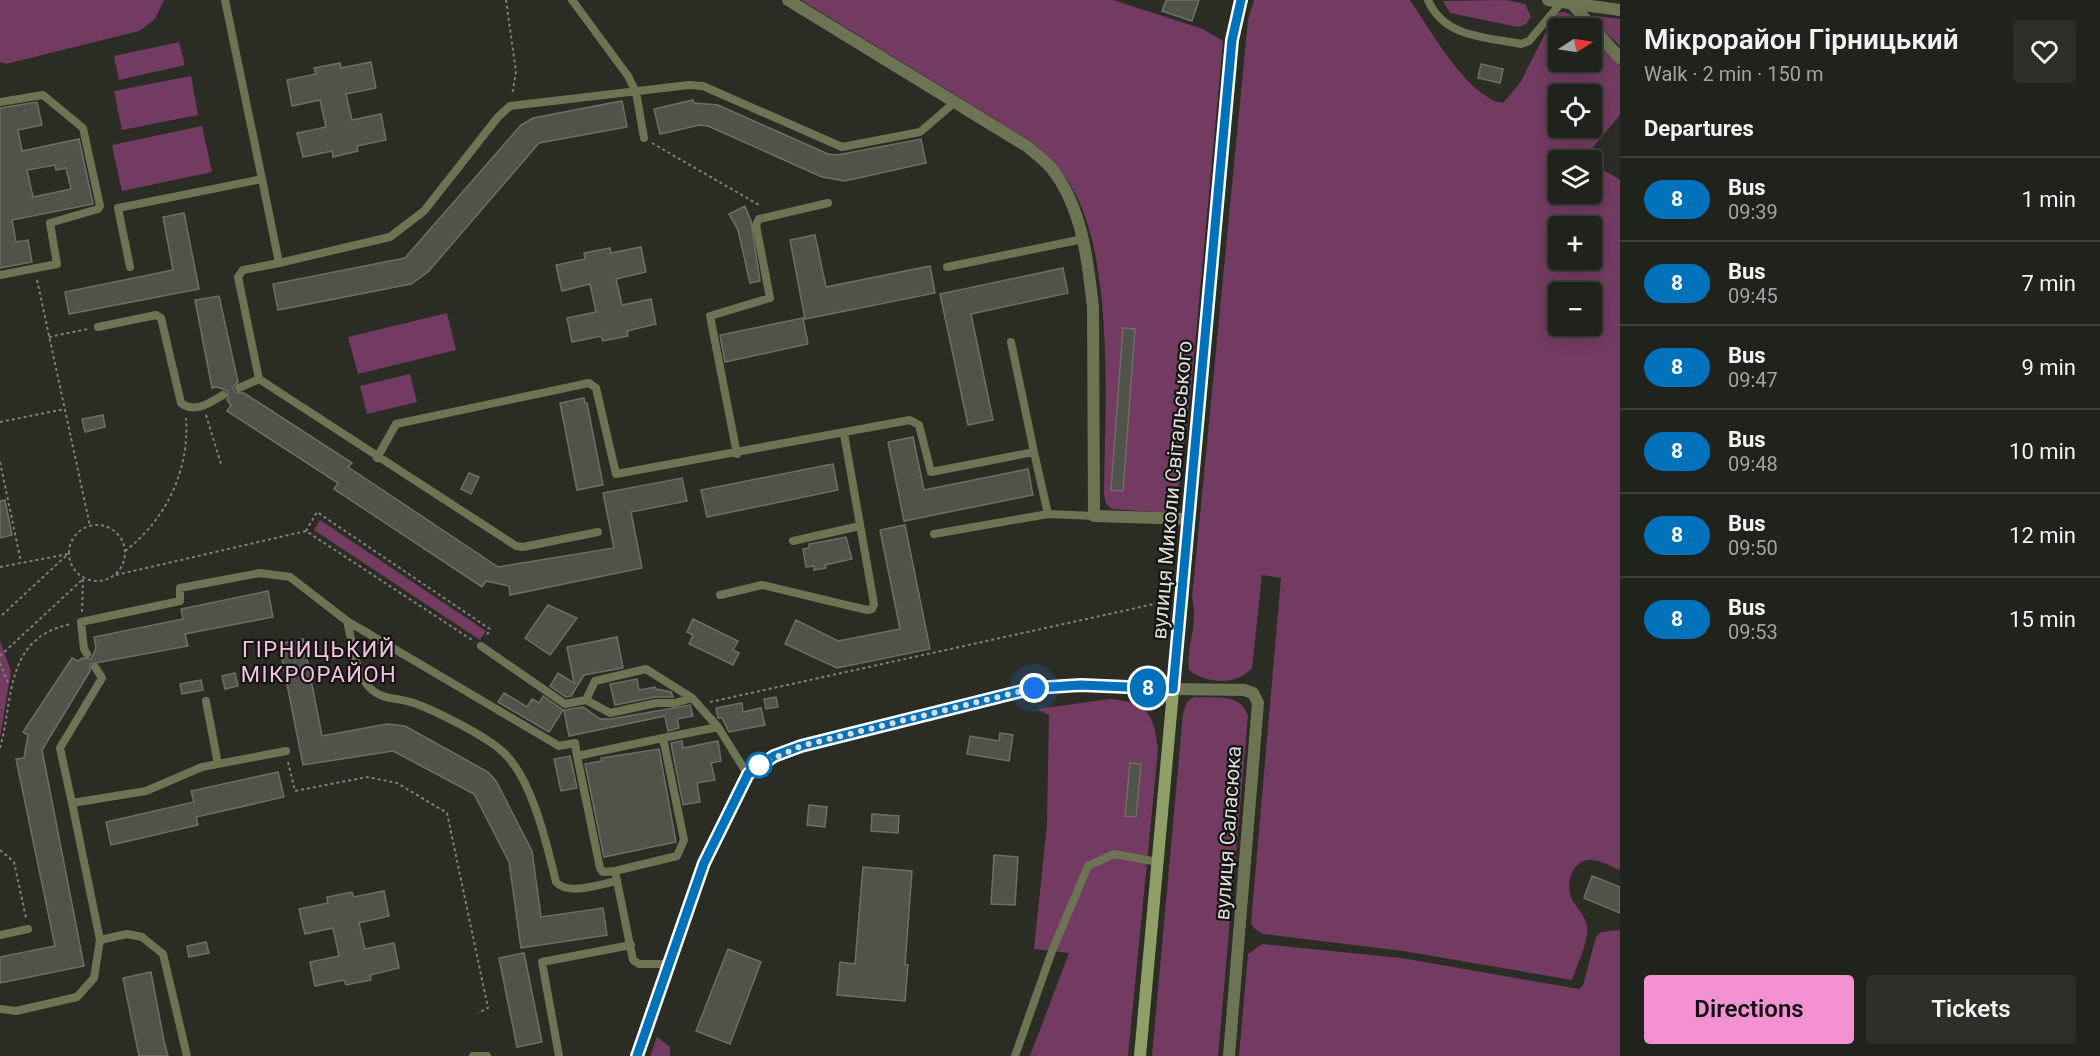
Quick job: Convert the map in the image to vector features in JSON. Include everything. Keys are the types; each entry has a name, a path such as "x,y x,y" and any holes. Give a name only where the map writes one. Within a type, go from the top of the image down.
{"main road":[{"name":"вулиця Миколи Світальського","path":"1140,1056 1232,40 1241,0"},
{"path":"637,1056 704,863 748,774 774,756 801,746 1034,688 1081,685 1173,689"}],"street":[{"path":"788,0 1028,147 1052,169 1069,201 1083,239 1093,307 1094,516 1190,519"},
{"path":"1560,2 1620,10"},
{"path":"1560,2 1620,58"},
{"name":"вулиця Саласюка","path":"1173,689 1244,690 1253,693 1258,704 1229,1056"}],"lane":[{"path":"225,0 279,263"},
{"path":"572,0 620,64 636,92 644,138"},
{"path":"1428,0 1442,22 1454,30 1521,44 1529,41 1560,2"},
{"path":"598,532 523,547 516,546 377,458 259,379 238,277 243,270 390,237 424,211 498,117 510,106 689,85 703,86 842,147 920,132 954,103"},
{"path":"0,102 43,95 81,126 100,206 98,209 50,223 57,264 0,275"},
{"path":"130,267 118,208 262,178"},
{"path":"737,454 709,321 713,314 771,298 756,225 759,219 828,203"},
{"path":"947,267 1083,239"},
{"path":"98,327 156,315 160,318 181,403 185,406 203,407 223,395"},
{"path":"1011,342 1048,514"},
{"path":"239,388 259,379"},
{"path":"377,458 396,424 590,383 596,388 616,474 916,421 931,472 937,473 1034,452"},
{"path":"720,595 762,585 867,610 872,609 874,604 844,434"},
{"path":"934,534 1048,514 1094,516"},
{"path":"793,541 860,526"},
{"path":"87,654 84,649 81,622 180,601 180,588 260,573 290,577 347,621 559,746 575,743 600,868 603,872 677,856 681,849 684,840 663,738"},
{"path":"347,621 362,677 370,688 381,696 414,703 437,714 503,752 521,779 538,816 556,882 561,888 569,889 617,881"},
{"path":"481,645 565,704 586,700 610,713 656,703 675,704 695,701"},
{"path":"0,1009 16,1011 77,997 94,978 100,940 60,748 102,678 95,667"},
{"path":"586,700 595,681 646,669 695,701 718,727 748,774"},
{"path":"206,701 218,764"},
{"path":"577,756 718,727"},
{"path":"72,803 146,791 201,767 286,751"},
{"path":"1016,1056 1052,951 1088,866 1114,854 1158,862"},
{"path":"615,871 636,963 669,964"},
{"path":"0,935 28,928"},
{"path":"100,940 127,934 142,937 163,954 187,1056"},
{"path":"559,1056 542,962 631,945"},
{"path":"473,1056 487,1056"}],"path":[{"path":"506,0 516,72 510,106"},
{"path":"644,138 777,215"},
{"path":"35,268 90,526"},
{"path":"49,337 98,327"},
{"path":"125,551 146,535 170,498 188,441 185,406"},
{"path":"203,407 213,432 221,464"},
{"path":"0,422 65,409"},
{"path":"0,462 21,563"},
{"path":"0,657 82,579 99,580 306,531 481,645 490,629 317,512 306,531"},
{"path":"0,748 6,727 10,687 15,666 29,648 50,630 81,622 82,579 72,568 68,554 71,542 78,532 90,526 102,526 113,530 122,539 125,551 124,564 116,575"},
{"path":"0,567 68,554"},
{"path":"0,617 68,554"},
{"path":"695,701 1182,598"},
{"path":"0,663 10,687"},
{"path":"286,751 295,791 367,777 397,783 447,813 488,1008 478,1012"},
{"path":"0,850 14,862 28,928"}],"shaded area":[{"path":"0,0 164,0 155,19 139,31 6,64 0,62"},
{"path":"801,0 1113,0 1203,29 1223,41 1191,388 1176,510 1170,513 1112,509 1106,504 1104,495 1106,379 1101,293 1095,253 1085,217 1063,174 1032,142"},
{"path":"1254,0 1410,0 1463,76 1490,98 1503,103 1520,83 1548,28 1548,72 1602,72 1602,47 1620,66 1620,115 1602,136 1602,84 1548,84 1548,138 1601,138 1591,150 1548,150 1548,204 1602,204 1602,169 1620,180 1620,870 1589,860 1577,865 1573,870 1569,889 1573,901 1585,919 1587,932 1572,980 1403,951 1263,934 1255,929 1251,923 1281,578 1262,575 1252,668 1238,678 1230,680 1204,678 1189,670 1194,618 1192,598 1248,20"},
{"path":"1506,0 1525,4 1531,17 1526,24 1518,27 1450,13 1443,1"},
{"path":"1560,12 1574,18 1553,18"},
{"path":"1592,16 1620,19 1620,46 1602,29 1602,18 1592,18"},
{"path":"179,42 185,65 119,80 114,56"},
{"path":"191,76 198,115 122,130 114,91"},
{"path":"202,126 212,172 122,191 112,145"},
{"path":"447,313 456,350 358,374 348,337"},
{"path":"410,374 417,402 367,414 360,386"},
{"path":"320,520 486,631 480,640 314,530"},
{"path":"0,641 11,671 0,737"},
{"path":"1194,697 1234,700 1240,703 1248,716 1218,1056 1152,1056 1183,713 1187,702"},
{"path":"1110,699 1133,704 1147,712 1154,727 1158,750 1128,1056 1030,1056 1069,953 1034,949 1047,824 1049,715 1037,709"},
{"path":"1620,930 1620,1056 1239,1056 1248,954 1262,944 1401,958 1579,989 1583,985 1596,937 1601,932"},
{"path":"657,1037 670,1047 670,1056 650,1056"}],"building":[{"path":"1166,0 1199,0 1192,21 1162,11"},
{"path":"371,62 376,88 346,94 352,120 381,114 386,140 357,146 358,151 333,157 332,151 303,157 297,133 326,127 320,100 292,106 287,80 316,74 314,68 340,63 341,68"},
{"path":"1481,64 1503,69 1500,83 1478,78"},
{"path":"693,100 694,103 718,105 828,154 837,155 921,139 926,163 845,181 822,177 708,126 700,125 660,134 654,109"},
{"path":"622,101 627,127 539,143 428,272 411,284 278,310 273,284 405,258 521,125 533,118"},
{"path":"37,102 42,125 18,130 22,151 79,139 93,204 12,220 16,242 28,240 32,262 0,268 0,108","holes":["55,165 56,170 66,168 71,189 33,197 27,170"]},
{"path":"745,206 751,221 760,281 750,283 738,230 729,214"},
{"path":"184,213 199,289 69,314 65,292 173,270 163,217"},
{"path":"815,235 826,287 930,266 935,293 805,319 790,240"},
{"path":"641,247 646,272 616,279 622,305 651,299 656,324 627,331 628,336 603,341 601,336 572,342 567,318 596,312 590,284 562,291 556,265 585,259 584,253 610,248 611,253"},
{"path":"1063,268 1068,293 971,314 993,420 968,425 940,294"},
{"path":"219,296 238,382 233,387 235,393 244,393 352,463 348,467 498,567 614,548 603,493 682,478 687,501 631,512 642,568 510,595 509,586 486,581 482,587 334,489 338,483 227,411 231,405 227,400 228,391 217,387 212,388 195,300"},
{"path":"803,318 808,344 725,362 720,335"},
{"path":"1123,328 1135,329 1123,491 1111,490"},
{"path":"584,398 587,403 603,485 577,490 560,403"},
{"path":"103,415 105,427 85,432 82,419"},
{"path":"913,437 924,490 1028,469 1033,495 904,521 888,442"},
{"path":"833,464 838,490 707,517 701,490"},
{"path":"469,473 479,477 471,494 461,489"},
{"path":"5,500 12,535 0,538 0,501"},
{"path":"905,525 930,649 837,668 785,644 796,620 838,641 900,629 880,530"},
{"path":"846,537 852,559 825,565 826,568 814,570 814,566 806,567 803,549 809,548 809,544"},
{"path":"268,591 273,617 185,634 188,646 90,664 90,671 42,750 84,966 0,983 0,957 55,946 16,759 24,758 28,735 23,732 72,658 78,661 82,658 91,659 96,648 94,637 183,619 181,609"},
{"path":"548,605 577,618 550,655 525,638"},
{"path":"693,619 738,641 733,650 739,653 733,665 689,644 693,635 687,632"},
{"path":"617,637 623,668 584,675 571,696 566,697 550,686 558,673 574,683 567,647"},
{"path":"303,639 322,736 387,724 405,726 488,772 496,781 532,851 541,917 603,908 607,935 521,948 509,862 474,794 393,751 303,765 279,644"},
{"path":"235,673 238,686 225,689 222,676"},
{"path":"637,679 639,690 655,687 671,692 673,697 655,697 615,705 610,684"},
{"path":"201,680 203,690 182,694 180,684"},
{"path":"504,693 527,707 532,699 539,703 543,696 563,710 549,732 498,702"},
{"path":"776,697 778,707 766,709 764,699"},
{"path":"742,703 743,712 761,708 765,725 729,732 722,718 718,718 716,708"},
{"path":"690,705 693,716 677,719 679,728 668,731 665,716 569,736 564,710 583,707 600,719 611,719"},
{"path":"1000,733 1013,735 1009,761 967,754 970,736 999,741"},
{"path":"682,741 683,748 718,741 721,761 711,763 715,780 697,783 700,802 683,805 671,743"},
{"path":"659,749 676,842 604,857 585,764 602,761 601,758"},
{"path":"570,756 577,788 561,791 554,759"},
{"path":"1130,763 1141,764 1136,817 1125,816"},
{"path":"278,772 284,797 196,817 198,825 111,845 106,822 194,802 191,791"},
{"path":"809,805 827,807 825,827 807,825"},
{"path":"872,814 899,816 898,833 871,831"},
{"path":"994,855 1018,857 1015,905 991,904"},
{"path":"863,867 912,871 905,965 908,965 905,1001 837,995 840,962 855,964"},
{"path":"1592,876 1620,887 1620,913 1584,898"},
{"path":"384,891 389,916 359,923 365,949 394,943 399,968 370,975 371,980 346,985 344,980 315,986 310,962 339,956 333,928 305,934 299,909 328,903 327,897 352,892 354,897"},
{"path":"206,942 209,953 189,957 187,946"},
{"path":"728,949 761,962 730,1044 696,1031"},
{"path":"524,953 542,1042 517,1047 499,958"},
{"path":"151,972 168,1056 139,1056 123,978"}],"bus line":[{"name":"8","path":"637,1056 704,863 748,774 759,765 774,756 801,746 1034,688 1081,685 1173,689 1232,40 1241,0"}],"district":[{"name":"ГІРНИЦЬКИЙ МІКРОРАЙОН","path":"319,662"}],"route":[{"path":"759,765 774,756 801,746 1034,688"}]}
